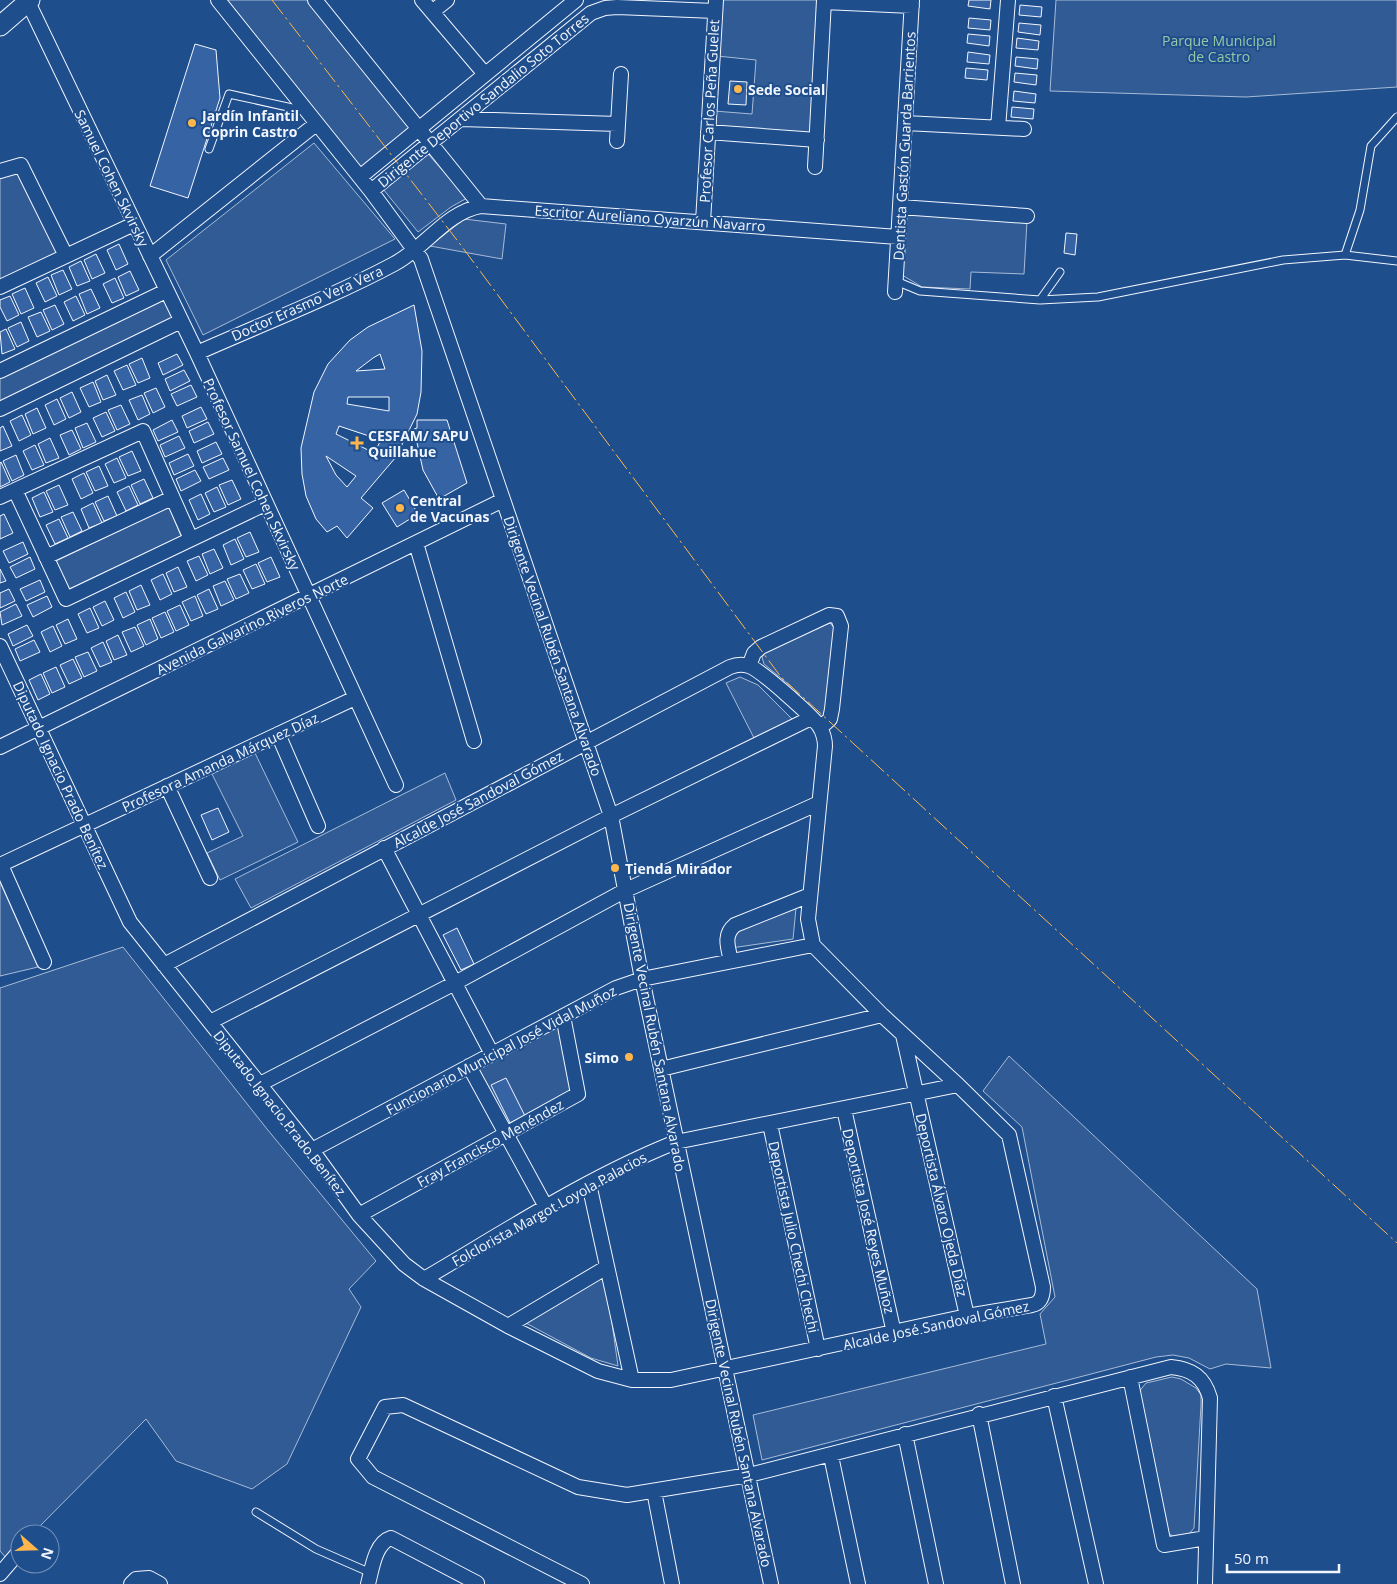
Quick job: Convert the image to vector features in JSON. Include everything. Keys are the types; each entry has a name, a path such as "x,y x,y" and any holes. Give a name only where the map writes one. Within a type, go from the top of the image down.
{"street":[{"name":"Dirigente Vecinal Rubén Santana Alvarado","path":"218,0 415,248 424,268 587,741 611,816 642,979 771,1584"},
{"path":"315,0 481,206"},
{"path":"422,0 484,73"},
{"path":"432,12 447,0"},
{"name":"Dirigente Deportivo Sandalio Soto Torres","path":"360,177 484,73 576,0"},
{"path":"998,128 1008,0"},
{"path":"0,26 28,1"},
{"name":"Samuel Cohen Skvirsky","path":"28,1 196,353"},
{"path":"815,167 824,1 912,3"},
{"name":"Dentista Gastón Guarda Barrientos","path":"895,286 912,3"},
{"name":"Dirigente Deportivo Sandalio Soto Torres","path":"371,191 592,13 605,8 617,7 716,6"},
{"name":"Profesor Carlos Peña Guelet","path":"703,222 716,6"},
{"path":"617,141 622,74"},
{"path":"460,119 618,124"},
{"path":"905,123 1024,129"},
{"path":"150,256 316,124"},
{"path":"708,132 817,140"},
{"path":"0,171 21,165 66,256"},
{"name":"Escritor Aureliano Oyarzún Navarro","path":"415,248 455,215 467,208 481,206 898,237"},
{"path":"900,207 1027,216"},
{"path":"0,287 134,224"},
{"name":"Doctor Erasmo Vera Vera","path":"196,353 395,264 415,248"},
{"path":"0,370 166,290"},
{"path":"0,409 181,321"},
{"name":"Profesor Samuel Cohen Skvirsky","path":"196,353 396,785"},
{"path":"0,497 143,431 191,539"},
{"path":"15,490 66,599 265,504"},
{"path":"46,557 172,498"},
{"name":"Avenida Galvarino Riveros Norte","path":"0,747 504,500"},
{"path":"416,543 474,741"},
{"path":"210,1022 611,816 816,723 830,719 841,626 837,616 829,615 761,648 754,653 749,666 762,673 816,723 825,746 808,919 814,945"},
{"name":"Diputado Ignacio Prado Benítez","path":"0,646 130,922 312,1150 359,1215 404,1264 424,1280 508,1326 598,1371 632,1380 671,1380 726,1369"},
{"name":"Alcalde José Sandoval Gómez","path":"164,965 730,667 737,664 749,666"},
{"name":"Profesora Amanda Márquez Díaz","path":"1,865 355,698"},
{"path":"278,734 318,826"},
{"path":"168,786 210,878"},
{"path":"260,1084 455,983 626,890 820,803"},
{"path":"384,848 492,1054"},
{"path":"1,865 44,962"},
{"path":"731,961 726,940 730,929 735,925 810,895"},
{"name":"Alcalde José Sandoval Gómez","path":"726,1369 968,1316 1035,1304 1043,1296 1043,1287 1012,1141 1006,1131 882,1016 814,945"},
{"name":"Funcionario Municipal José Vidal Muñoz","path":"312,1150 616,988 642,979 814,945"},
{"name":"Fray Francisco Menéndez","path":"359,1215 578,1094 563,1016"},
{"path":"662,1068 882,1016"},
{"path":"903,1035 917,1094"},
{"path":"470,1066 546,1207"},
{"name":"Folclorista Margot Loyola Palacios","path":"424,1280 546,1207 636,1158 676,1142 958,1085"},
{"name":"Deportista Álvaro Ojeda Díaz","path":"917,1094 968,1316"},
{"name":"Deportista José Reyes Muñoz","path":"844,1109 894,1333"},
{"name":"Deportista Julio Chechi Chechi","path":"770,1124 818,1349"},
{"path":"589,1184 632,1380"},
{"path":"508,1326 607,1266"},
{"path":"582,1584 373,1477 358,1459 385,1407 403,1405 578,1487 627,1495 749,1476 831,1456 979,1414 1171,1367 1184,1368 1204,1381 1211,1414 1204,1584"},
{"path":"1130,1377 1164,1545 1206,1538"},
{"path":"1054,1396 1096,1584"},
{"path":"979,1414 1013,1584"},
{"path":"905,1434 936,1584"},
{"path":"831,1456 858,1584"},
{"path":"654,1491 672,1584"},
{"path":"370,1578 379,1548 384,1540 391,1538 477,1583"},
{"path":"0,1574 10,1563"},
{"path":"131,1584 136,1579 149,1578 160,1584"}],"lane":[{"path":"209,149 229,94 306,111"},
{"path":"1345,256 1360,210 1371,146 1397,118"},
{"path":"895,286 920,291 1040,300 1098,297 1283,260 1345,256 1397,261"},
{"path":"1040,300 1060,272"},
{"path":"256,1512 316,1549 370,1578"}],"shaded area":[{"path":"226,0 307,0 410,127 361,168"},
{"path":"721,0 819,0 812,135 713,128 714,111 752,114 756,60 717,56"},
{"name":"Parque Municipal de Castro","path":"1056,0 1397,0 1397,87 1246,97 1050,91"},
{"path":"314,143 395,239 203,335 166,260"},
{"path":"428,154 467,198 451,207 418,232 383,189"},
{"path":"19,170 60,254 0,282 0,176"},
{"path":"904,211 1027,221 1024,274 971,272 970,289 922,287 902,275"},
{"path":"464,219 506,224 502,259 430,246"},
{"path":"164,296 175,319 0,404 0,375"},
{"path":"169,507 181,536 69,589 56,561"},
{"path":"830,623 835,629 827,717 821,723 794,689 764,664 762,657 766,651"},
{"path":"740,677 758,685 793,720 754,738 726,683"},
{"path":"255,753 298,842 220,880 207,853 243,836 212,774"},
{"path":"445,773 456,800 251,908 235,879"},
{"path":"0,882 38,967 0,976"},
{"path":"796,908 793,939 731,948 736,931"},
{"path":"123,947 267,1129 376,1261 349,1289 361,1307 287,1464 252,1489 176,1461 146,1419 42,1524 10,1524 10,1556 7,1559 0,1551 0,988"},
{"path":"562,1018 577,1093 507,1132 471,1067"},
{"path":"1009,1056 1257,1289 1271,1368 1226,1364 1210,1369 1189,1358 1173,1355 1156,1357 762,1460 753,1415 1046,1344 1040,1314 1055,1297 1022,1127 983,1091"},
{"path":"605,1273 618,1366 591,1358 524,1322"},
{"path":"1172,1377 1181,1379 1196,1388 1201,1395 1194,1528 1189,1534 1175,1537 1169,1534 1138,1393 1146,1383"}],"building":[{"path":"969,0 991,0 990,9 968,6"},
{"path":"1020,5 1042,7 1041,17 1019,15"},
{"path":"969,18 991,20 990,30 968,28"},
{"path":"1019,23 1041,25 1040,35 1018,32"},
{"path":"968,34 990,36 989,46 967,43"},
{"path":"1017,38 1039,41 1038,50 1016,48"},
{"path":"195,44 216,50 220,98 188,198 150,186"},
{"path":"968,52 990,55 989,64 967,62"},
{"path":"1016,57 1038,59 1037,69 1015,66"},
{"path":"966,68 988,70 987,80 965,78"},
{"path":"1015,73 1037,75 1036,85 1014,82"},
{"name":"Sede Social","path":"730,81 747,82 746,105 728,104"},
{"path":"1014,91 1036,94 1035,103 1013,101"},
{"path":"1012,107 1034,109 1033,119 1011,117"},
{"path":"1066,233 1077,234 1075,255 1064,253"},
{"path":"119,244 128,264 116,270 107,250"},
{"path":"96,254 105,273 92,279 84,260"},
{"path":"81,261 90,281 77,286 69,267"},
{"path":"63,270 72,289 59,295 51,275"},
{"path":"130,271 139,290 126,296 118,277"},
{"path":"48,277 57,296 45,302 36,283"},
{"path":"115,278 124,298 112,303 103,284"},
{"path":"25,288 34,308 21,314 12,294"},
{"path":"91,289 100,308 87,314 79,294"},
{"path":"10,296 19,315 7,321 0,307 0,300"},
{"path":"76,296 85,315 73,321 64,302"},
{"path":"55,305 64,324 52,330 43,310"},
{"path":"414,305 422,351 421,392 417,414 396,457 361,498 373,508 347,538 337,526 327,532 316,519 306,496 302,474 301,448 314,392 328,364 350,340 368,327","holes":["380,354 385,369 356,371","348,397 389,397 389,411 347,404","339,426 381,440 374,453 336,434","326,456 356,476 347,487 336,475"]},
{"path":"41,312 50,331 37,337 28,317"},
{"path":"21,322 29,341 17,347 8,328"},
{"path":"6,329 15,349 2,354 0,332"},
{"path":"177,354 183,365 163,375 158,363"},
{"path":"142,358 150,378 138,383 129,364"},
{"path":"127,365 136,385 123,390 114,371"},
{"path":"184,370 190,381 170,391 165,379"},
{"path":"107,375 116,395 103,400 95,381"},
{"path":"93,382 101,402 89,407 80,388"},
{"path":"191,385 197,397 177,406 171,394"},
{"path":"156,388 165,407 153,413 144,393"},
{"path":"72,392 81,412 69,418 60,398"},
{"path":"142,395 150,414 138,420 129,400"},
{"path":"57,399 66,419 54,425 45,405"},
{"path":"121,405 130,424 117,430 108,410"},
{"path":"201,407 207,419 187,428 182,416"},
{"path":"37,408 46,428 33,434 25,414"},
{"path":"106,412 115,431 102,437 93,418"},
{"path":"22,415 31,435 19,441 10,421"},
{"path":"172,420 178,432 158,441 153,430"},
{"path":"417,420 447,420 467,483 439,499 423,470 414,429 417,428"},
{"path":"208,422 214,434 194,443 189,431"},
{"path":"87,423 96,442 83,448 75,428"},
{"path":"3,426 12,446 0,451 0,428"},
{"path":"72,430 81,449 69,455 60,435"},
{"path":"179,436 185,448 165,457 160,445"},
{"path":"50,438 59,458 46,463 38,444"},
{"path":"216,442 222,454 202,463 197,451"},
{"path":"35,445 44,465 32,470 23,451"},
{"path":"132,451 141,471 128,476 119,457"},
{"path":"188,454 194,466 174,475 169,463"},
{"path":"16,455 24,475 12,481 3,461"},
{"path":"117,458 126,478 114,483 105,464"},
{"path":"223,458 229,470 209,479 203,467"},
{"path":"0,463 10,482 0,487"},
{"path":"99,466 108,486 95,491 86,472"},
{"path":"195,470 201,481 181,491 176,479"},
{"path":"84,473 93,493 81,499 72,479"},
{"path":"144,479 153,498 140,504 131,485"},
{"path":"232,480 241,499 228,505 219,485"},
{"path":"59,485 68,505 55,510 46,491"},
{"path":"129,486 138,505 126,511 117,492"},
{"path":"217,487 226,507 214,512 205,493"},
{"name":"Central de Vacunas","path":"404,490 418,514 397,527 382,503"},
{"path":"44,492 53,512 40,517 32,498"},
{"path":"201,494 210,514 198,520 189,500"},
{"path":"108,496 117,516 104,521 95,502"},
{"path":"93,503 102,523 89,528 81,509"},
{"path":"73,512 82,531 70,537 61,517"},
{"path":"4,514 13,533 0,539 0,516"},
{"path":"59,519 68,538 55,544 46,525"},
{"path":"250,532 259,552 246,557 237,538"},
{"path":"235,539 244,559 231,565 223,545"},
{"path":"23,542 28,554 9,563 3,551"},
{"path":"214,549 223,568 210,574 202,554"},
{"path":"199,556 208,575 196,581 187,561"},
{"path":"30,557 35,569 16,578 10,567"},
{"path":"271,557 280,577 267,582 258,563"},
{"path":"256,564 265,584 252,589 243,570"},
{"path":"178,567 187,587 174,592 166,573"},
{"path":"0,569 6,581 0,583"},
{"path":"163,574 172,594 160,600 151,580"},
{"path":"240,574 249,593 236,599 227,579"},
{"path":"40,580 45,592 26,601 20,589"},
{"path":"225,581 234,600 221,606 213,586"},
{"path":"141,585 150,605 137,610 129,591"},
{"path":"9,589 15,601 0,608 0,593"},
{"path":"209,589 218,609 206,614 197,595"},
{"path":"126,592 135,612 123,618 114,598"},
{"path":"47,596 52,607 33,617 27,605"},
{"path":"195,596 203,616 191,621 182,602"},
{"path":"105,601 114,620 102,626 93,607"},
{"path":"16,604 22,616 2,625 0,612"},
{"path":"180,605 189,625 176,631 167,611"},
{"path":"90,608 99,628 87,633 78,614"},
{"path":"165,612 174,632 161,638 152,618"},
{"path":"68,619 77,639 65,644 56,625"},
{"path":"150,619 158,639 146,645 137,625"},
{"path":"27,625 33,636 13,646 8,634"},
{"path":"53,626 62,646 50,652 41,632"},
{"path":"135,627 144,646 131,652 122,632"},
{"path":"118,635 127,655 114,660 106,641"},
{"path":"34,640 40,652 20,661 15,649"},
{"path":"103,642 112,662 100,667 91,648"},
{"path":"88,652 97,671 84,677 75,657"},
{"path":"73,659 82,678 69,684 60,665"},
{"path":"56,667 65,687 52,693 43,673"},
{"path":"41,674 50,694 38,700 29,680"},
{"path":"218,808 229,832 212,840 201,815"},
{"path":"457,928 474,964 461,970 443,935"},
{"path":"506,1078 525,1116 510,1123 491,1085"}],"power":[{"path":"272,0 460,244 781,677 1397,1243"}],"place":[{"name":"Sede Social","path":"738,89"},
{"name":"Jardín Infantil Coprin Castro","path":"192,123"},
{"name":"CESFAM/ SAPU Quillahue","path":"357,443"},
{"name":"Central de Vacunas","path":"400,508"},
{"name":"Tienda Mirador","path":"615,868"},
{"name":"Simo","path":"629,1057"}]}
